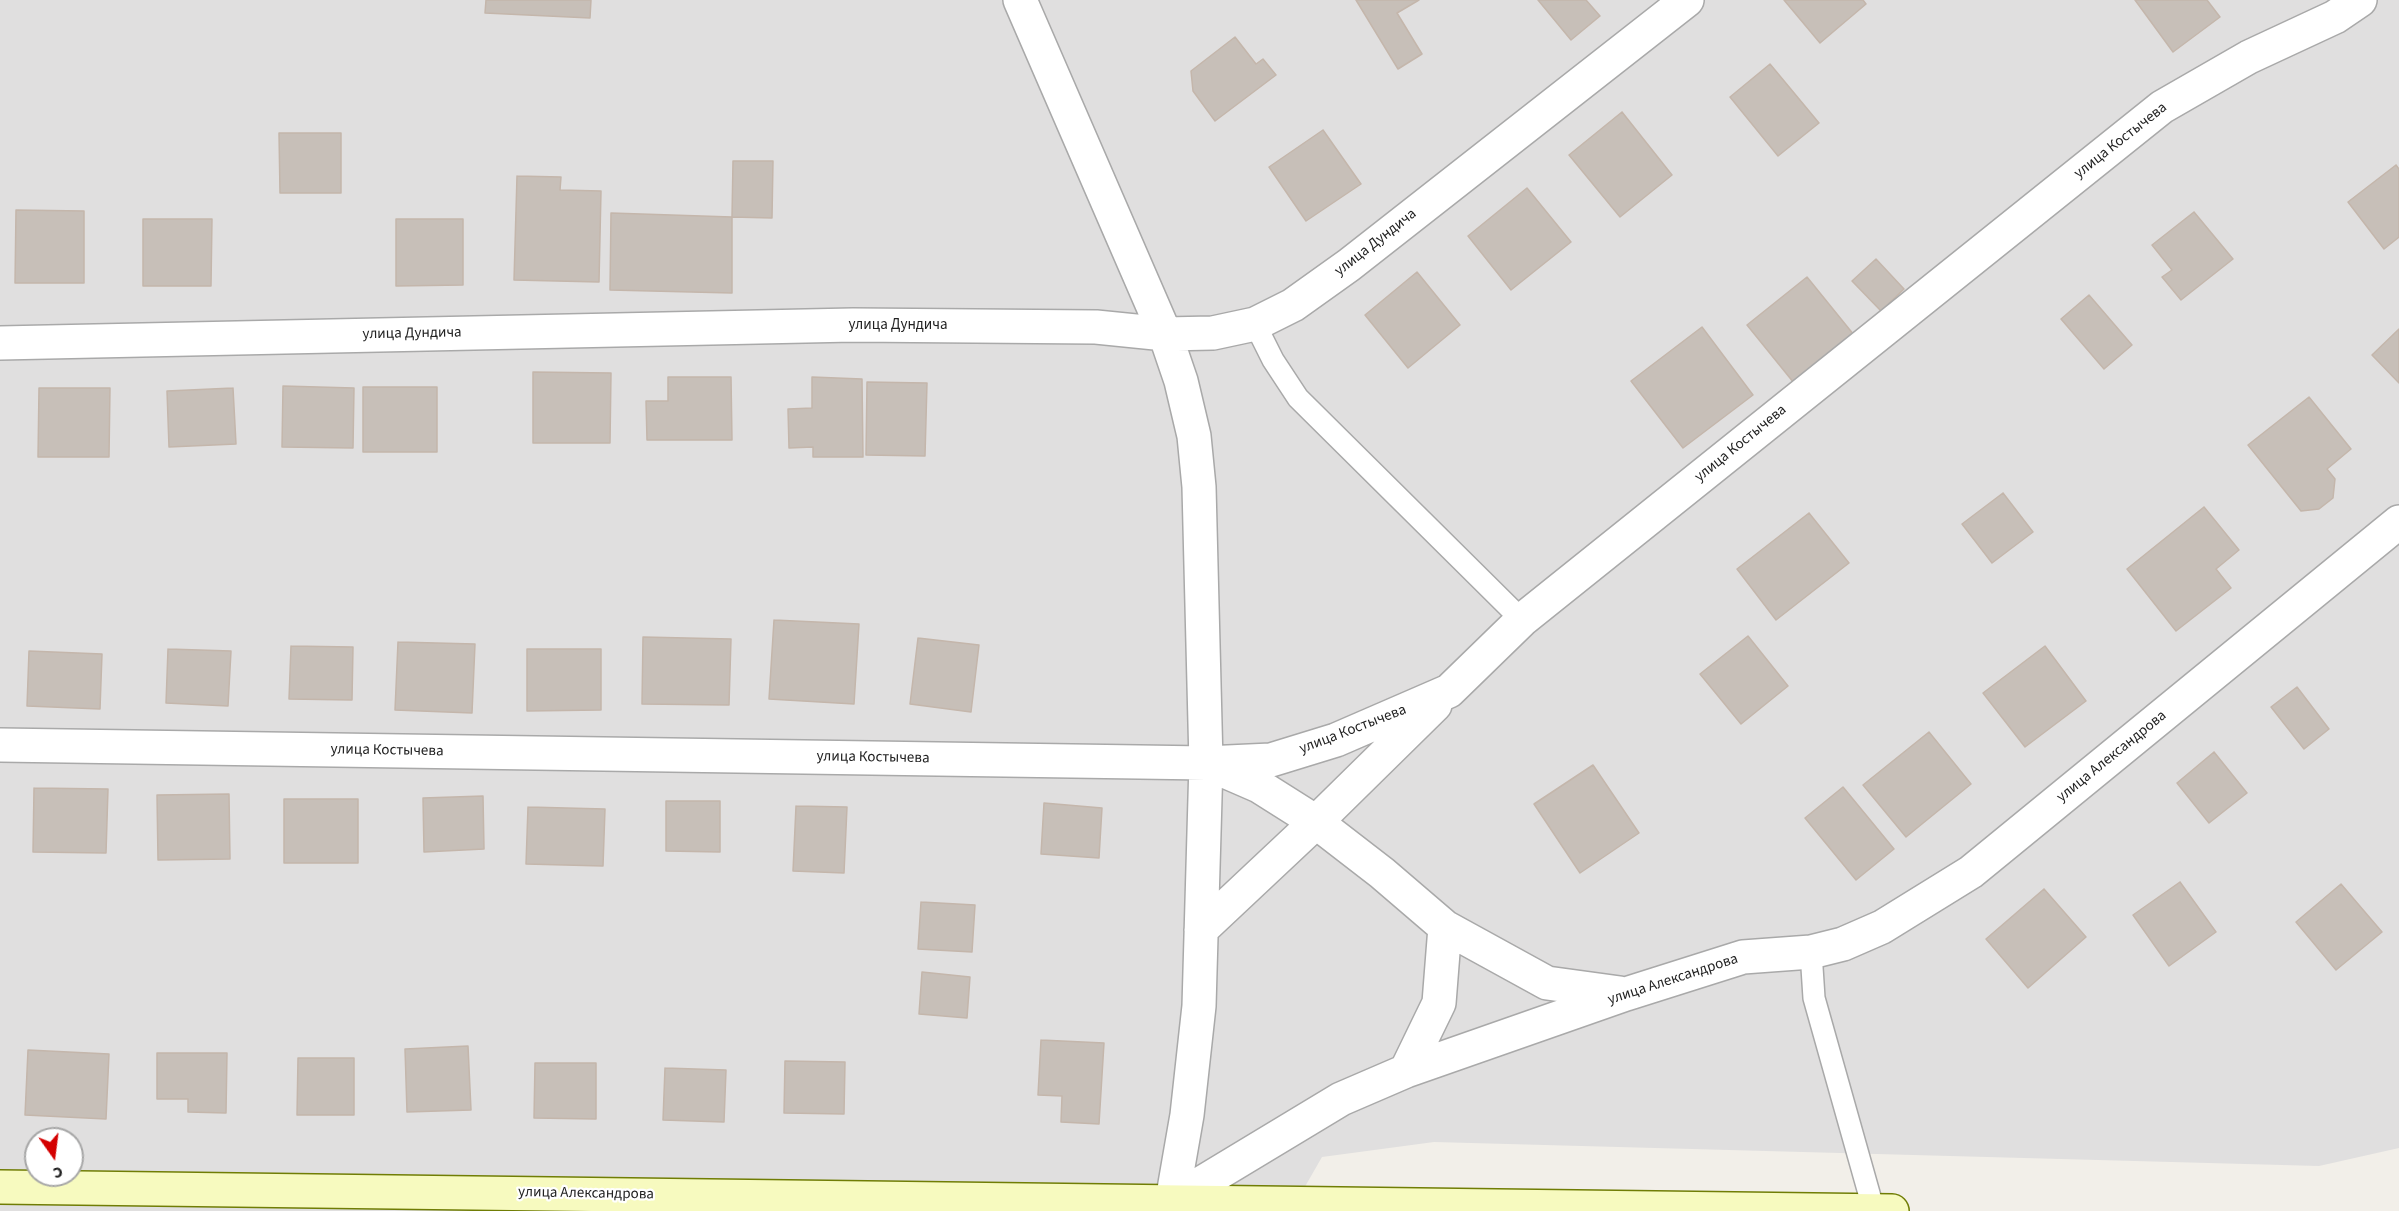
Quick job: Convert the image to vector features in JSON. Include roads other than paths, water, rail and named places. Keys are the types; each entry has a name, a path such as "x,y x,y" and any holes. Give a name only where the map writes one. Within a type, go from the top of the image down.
{"street":[{"name":"улица Дундича","path":"0,343 853,325 1096,327 1166,334 1213,333 1255,324 1293,305 1349,265 1687,0"},
{"name":"улица Костычева","path":"0,745 1206,763 1271,760 1336,740 1449,691 1522,620 2162,107 2249,57 2336,17 2360,0"},
{"path":"1026,2 1166,334 1181,381 1194,436 1199,487 1206,763 1200,1006 1187,1115 1172,1206"},
{"name":"улица Александрова","path":"1172,1206 1341,1099 1406,1071 1626,994 1743,957 1811,952 1843,944 1882,927 1971,872 2399,522"},
{"path":"1201,930 1316,822 1449,691"},
{"path":"1206,763 1259,786 1316,822 1382,873 1445,927 1547,983 1626,994"},
{"path":"1406,1071 1439,1003 1445,927"},
{"name":"улица Александрова","path":"0,1187 1172,1206 1892,1211"}],"lane":[{"path":"1255,324 1273,360 1298,398 1522,620"},
{"path":"1811,952 1815,998 1874,1211"}]}
